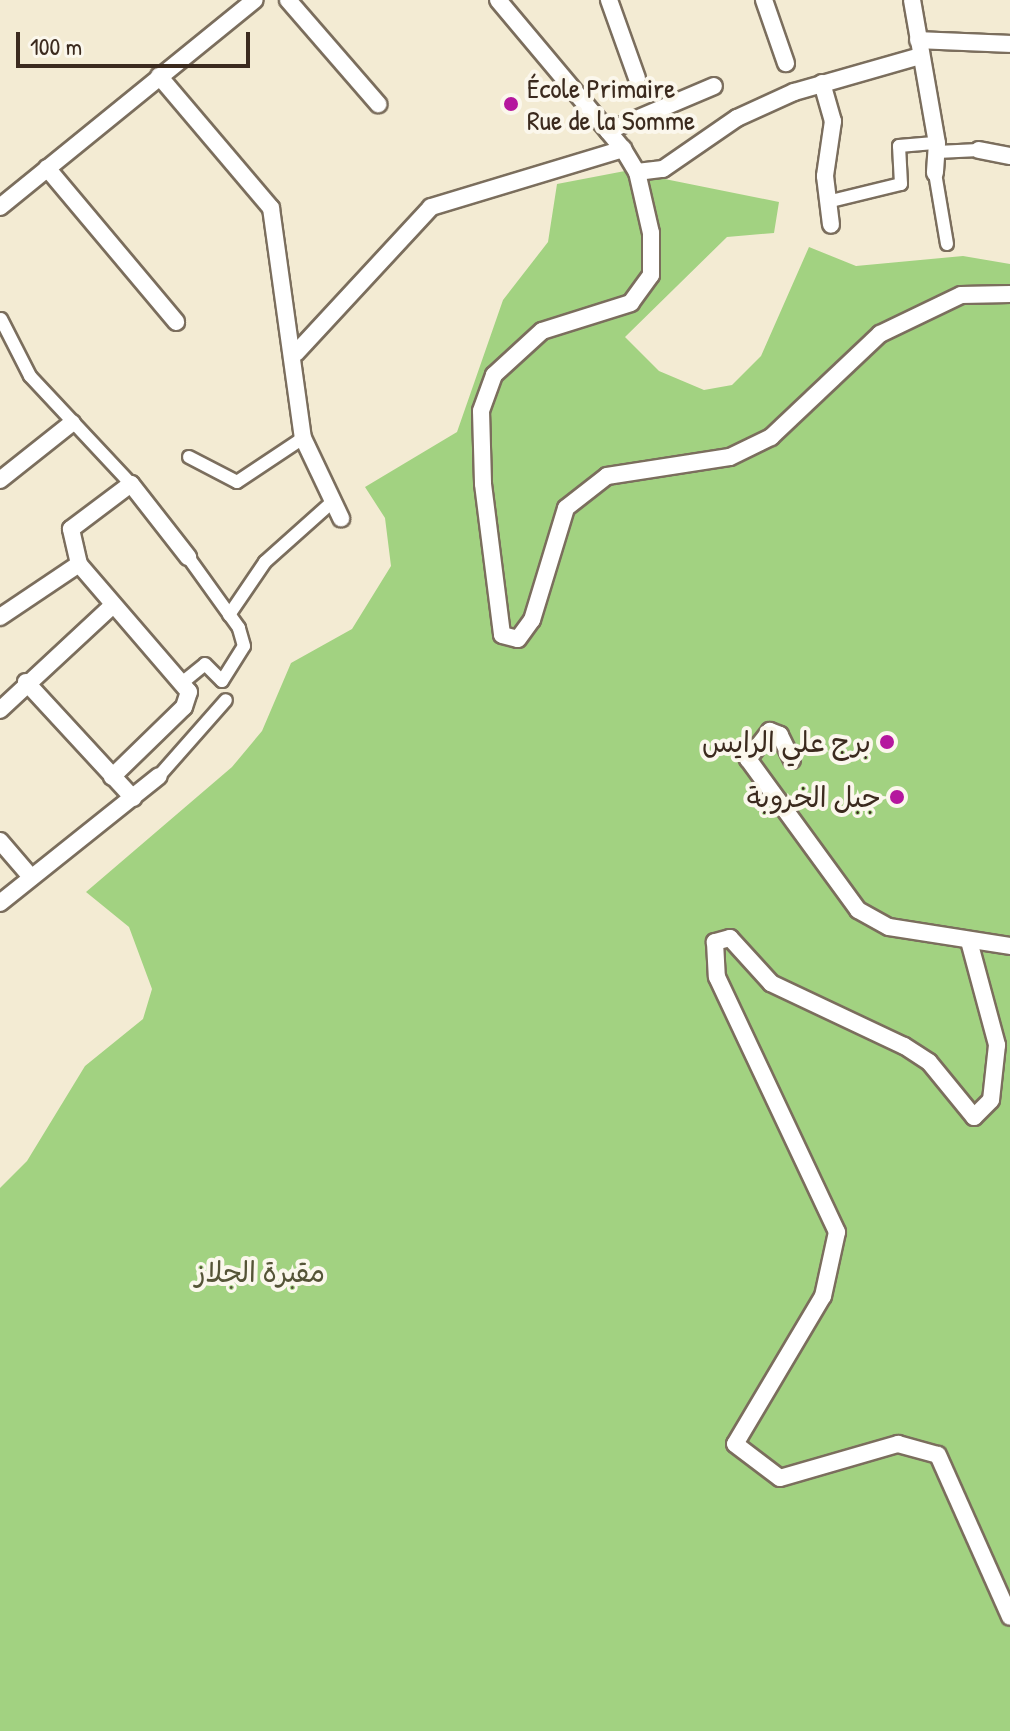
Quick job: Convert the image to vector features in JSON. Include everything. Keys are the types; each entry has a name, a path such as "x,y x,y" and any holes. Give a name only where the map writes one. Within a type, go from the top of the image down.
{"street":[{"path":"0,207 255,0"},
{"path":"288,0 378,104"},
{"path":"498,0 623,149 637,172 651,233 651,275 631,303 542,331 515,349 494,375 481,411 502,635 518,639 532,620 566,508 607,476 730,457 771,437 880,334 961,295 1010,294"},
{"path":"609,0 637,78"},
{"path":"764,0 786,63"},
{"path":"912,0 937,148 935,173 947,244"},
{"path":"637,172 663,169 749,111 919,48 1010,44"},
{"path":"159,76 271,208 296,353 303,438 331,503 341,518"},
{"path":"822,83 833,121 827,202 831,225"},
{"path":"608,131 714,86"},
{"path":"827,202 901,184 899,146 979,150 1010,156"},
{"path":"296,353 431,207 623,149"},
{"path":"47,168 176,322"},
{"path":"1,319 30,376 131,484 229,615 244,646 235,669 222,681 205,664 183,682"},
{"path":"0,480 72,423"},
{"path":"189,457 237,482 303,438"},
{"path":"112,777 184,707 183,682 112,606 79,564 71,529 131,484"},
{"path":"229,615 265,562 331,503"},
{"path":"0,617 79,564"},
{"path":"0,710 26,682 112,606"},
{"path":"26,682 133,798"},
{"path":"0,903 159,776 226,700"},
{"path":"792,760 780,735 770,731 748,759 858,910 889,927 1010,946"},
{"path":"0,841 31,877"},
{"path":"969,941 997,1045 991,1100 974,1117 929,1062 771,983 739,943 715,942 717,977 837,1232 823,1296 735,1444 780,1478 898,1444 938,1455 954,1478 1010,1617"}],"green space":[{"name":"مقبرة الجلاز","path":"625,171 779,202 774,233 727,237 625,337 659,371 704,390 732,385 761,356 809,247 856,266 963,256 1010,264 1010,1731 0,1731 0,1188 27,1161 85,1066 143,1019 152,989 129,927 86,892 232,767 262,731 291,663 352,629 391,566 385,518 365,487 457,432 503,300 548,242 557,184"}],"place":[{"name":"École Primaire Rue de la Somme","path":"511,104"},
{"name":"برج علي الرايس","path":"887,742"},
{"name":"جبل الخروبة","path":"897,797"}]}
